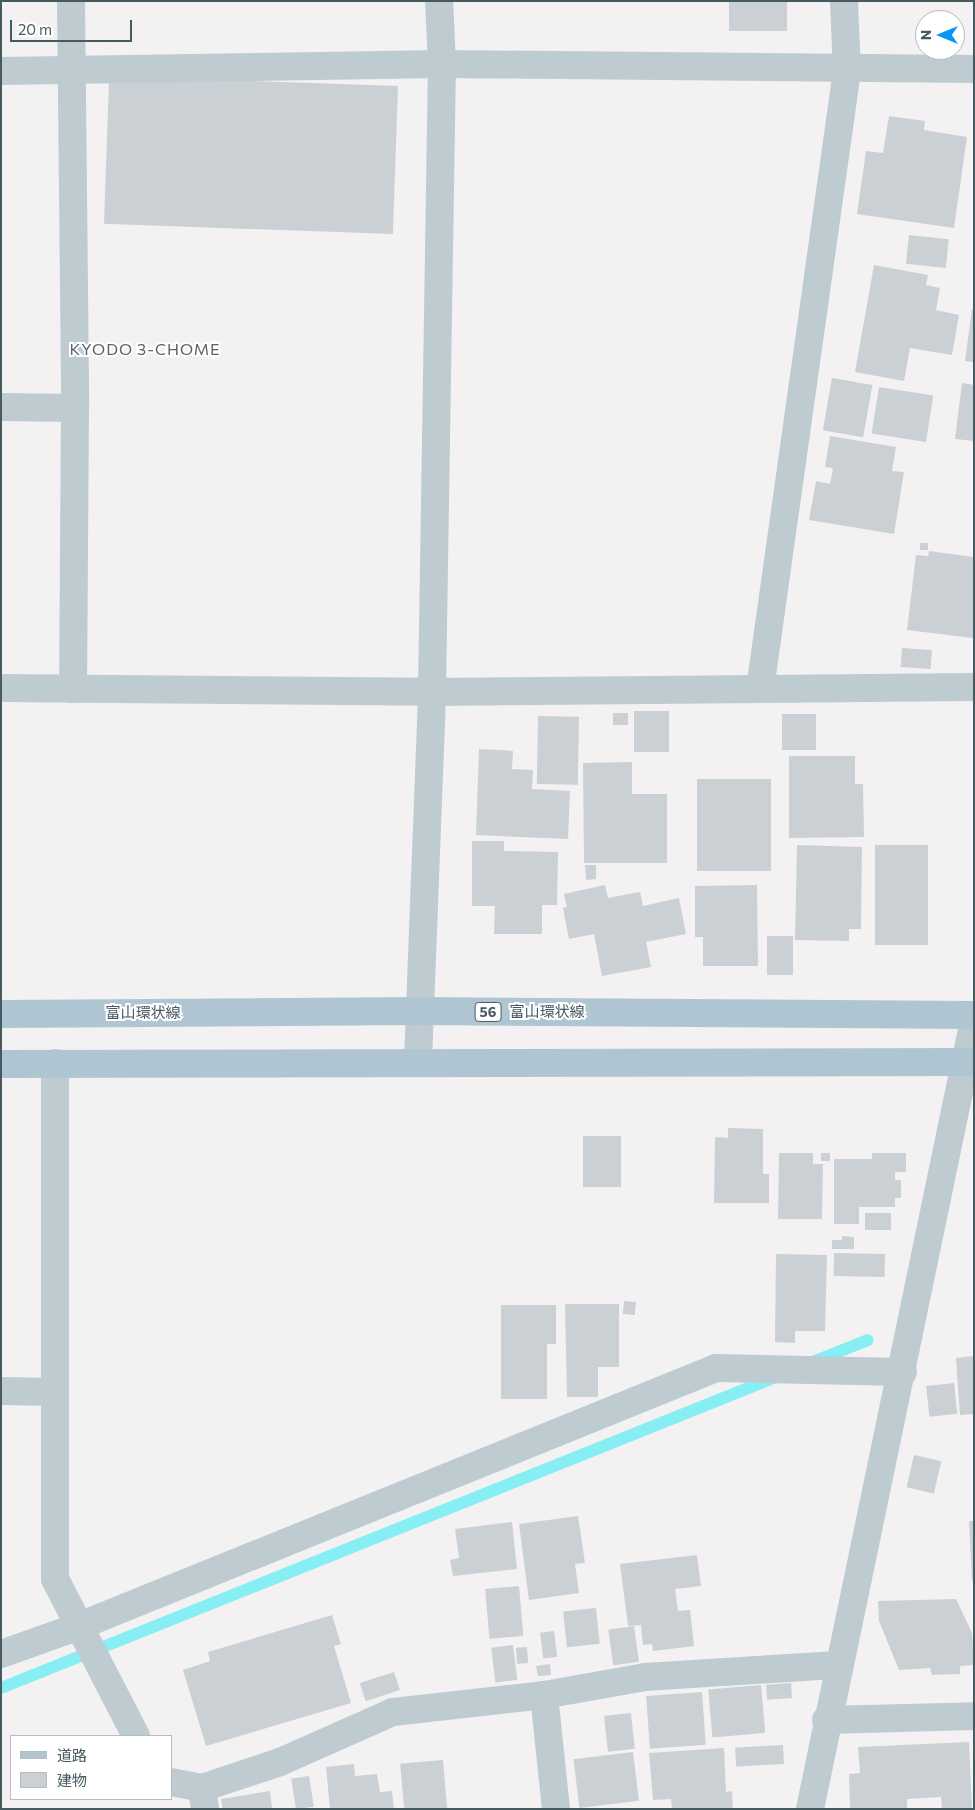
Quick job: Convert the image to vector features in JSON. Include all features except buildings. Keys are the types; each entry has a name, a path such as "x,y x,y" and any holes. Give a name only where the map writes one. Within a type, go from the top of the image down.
{"main road":[{"name":"富山環状線","path":"1,1014 418,1011 974,1015"},
{"path":"1,1064 418,1060 970,1062"}],"street":[{"path":"71,1 75,408 73,689"},
{"path":"418,1060 418,1011 432,692 442,64 439,1"},
{"path":"760,689 847,71 844,1"},
{"path":"1,71 442,64 847,71 974,69"},
{"path":"1,406 75,408"},
{"path":"1,688 432,692 974,688"},
{"path":"810,1809 826,1720 970,1062 974,1020"},
{"path":"55,1063 55,1579 77,1627 135,1735"},
{"path":"1,1654 77,1627 716,1368 903,1372"},
{"path":"1,1391 55,1392"},
{"path":"172,1782 204,1798 393,1712 544,1695 645,1677 838,1665"},
{"path":"544,1695 556,1809"},
{"path":"826,1720 974,1716"}],"waterway":[{"path":"810,1363 868,1340"},
{"path":"1,1688 776,1377"}],"district":[{"name":"KYODO 3-CHOME","path":"145,349"}]}
